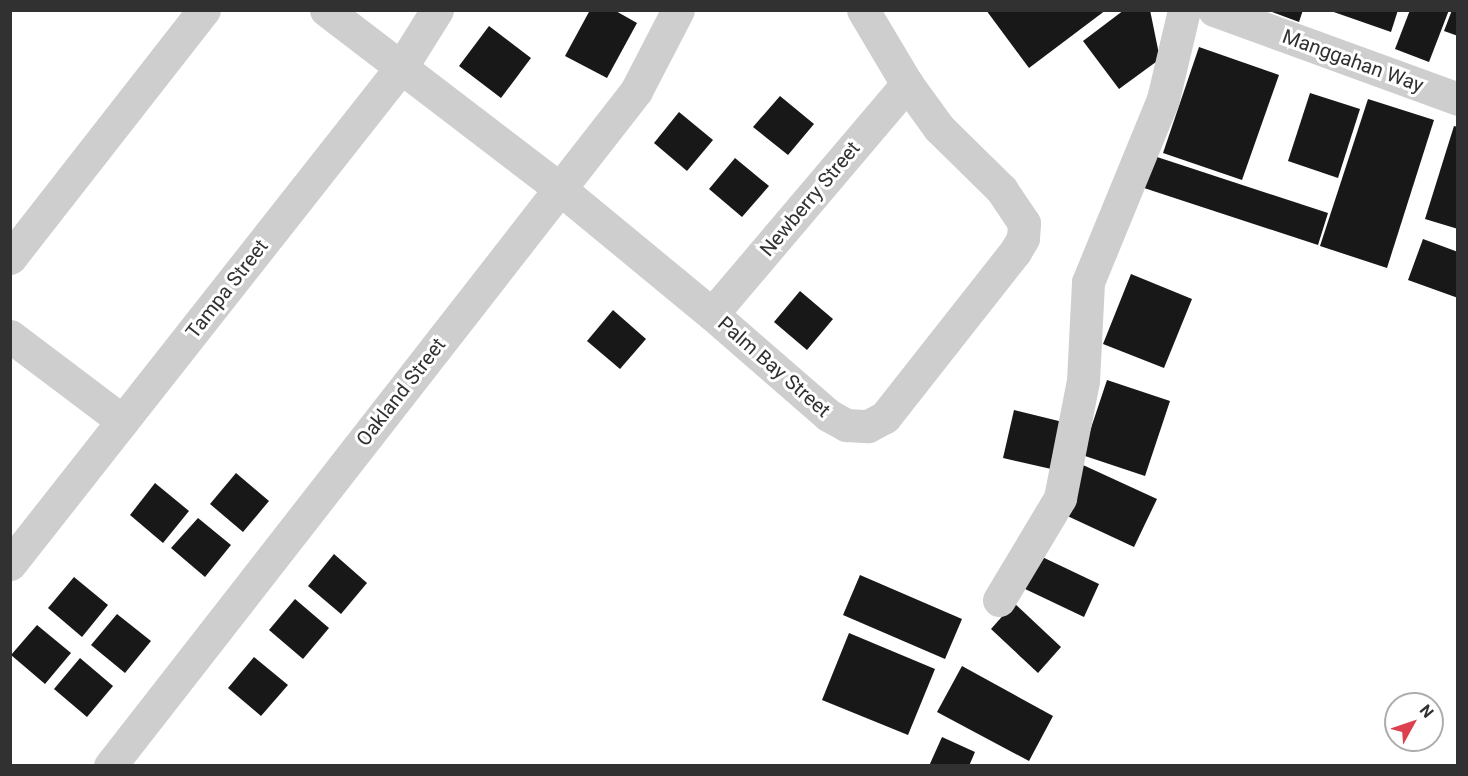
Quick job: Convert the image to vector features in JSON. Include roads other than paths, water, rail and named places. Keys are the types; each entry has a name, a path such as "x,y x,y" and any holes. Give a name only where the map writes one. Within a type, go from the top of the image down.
{"street":[{"path":"10,258 204,10"},
{"name":"Palm Bay Street","path":"326,10 559,188 712,314 828,415 846,425 868,426 885,417 1023,238 1024,223 1014,206 939,128 907,84 863,10"},
{"name":"Tampa Street","path":"10,564 402,66 437,10"},
{"name":"Oakland Street","path":"110,765 636,91 678,10"},
{"path":"999,600 1060,498 1083,381 1088,282 1163,99 1184,10"},
{"name":"Manggahan Way","path":"1215,10 1458,99"},
{"name":"Newberry Street","path":"712,314 907,84"},
{"path":"10,336 123,421"}]}
